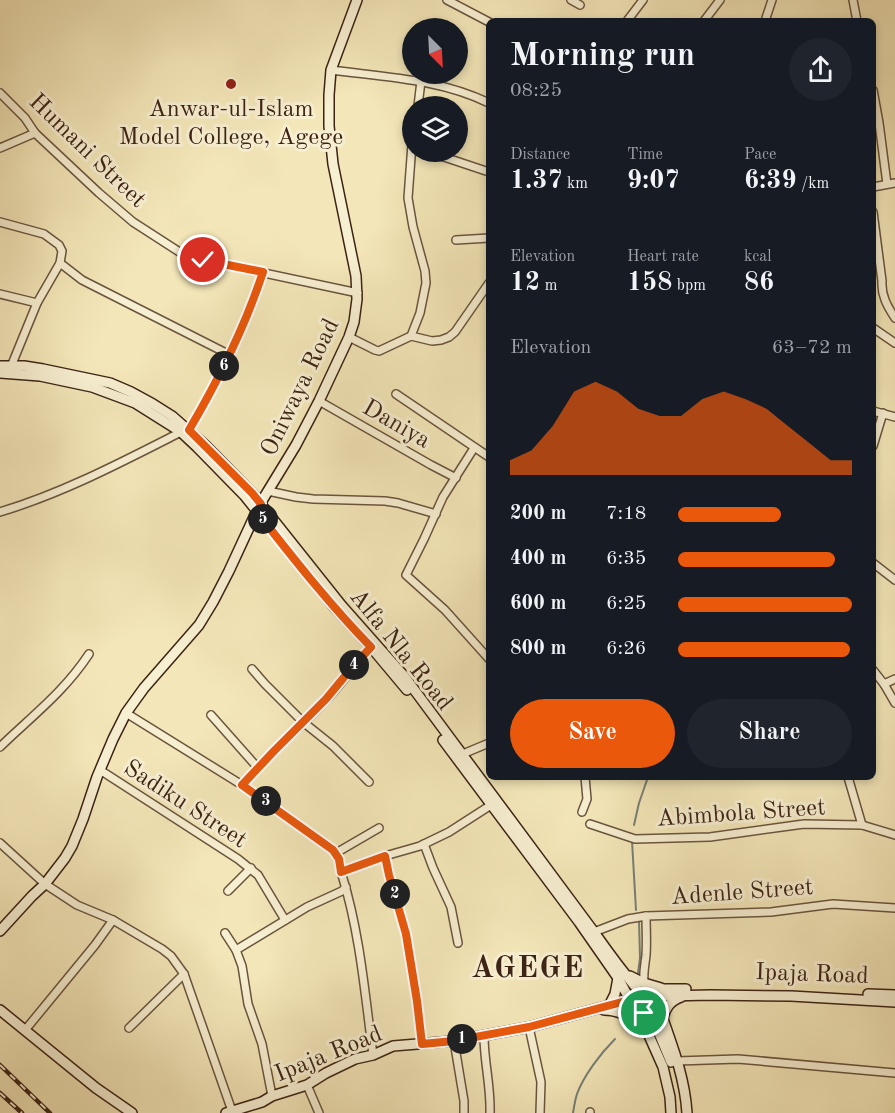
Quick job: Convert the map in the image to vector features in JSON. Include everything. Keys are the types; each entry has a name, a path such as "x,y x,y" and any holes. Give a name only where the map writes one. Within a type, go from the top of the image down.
{"main road":[{"name":"Oniwaya Road","path":"0,931 45,884 65,858 72,846 118,727 144,687 199,625 213,602 259,508 296,445 349,337 354,322 358,293 333,164 328,95 331,70 357,0"},
{"name":"Alfa Nla Road","path":"0,366 6,370 43,369 110,384 131,392 172,416 185,431 232,473 374,645 592,935 618,978 628,1001 638,1014 663,1067 671,1113"},
{"name":"Alfa Nla Road","path":"458,756 490,805 592,935 615,963 643,991 663,1019"},
{"path":"609,1006 615,994 618,978"},
{"name":"Ipaja Road","path":"229,1112 307,1085 355,1059 373,1055 393,1046 454,1041 529,1027 628,1001 643,991 666,989 783,990 895,995"},
{"name":"Ipaja Road","path":"643,991 693,995 791,996 895,1002"},
{"path":"686,1113 686,1094 663,1019 664,1012 673,1001 693,995"},
{"path":"0,1010 96,1088 132,1113"},
{"path":"593,1010 611,1010 628,1016 647,1031"},
{"path":"638,1014 644,1013 656,1026 669,1054 686,1113"}],"street":[{"path":"447,0 486,20"},
{"path":"572,0 580,5"},
{"path":"629,18 643,0"},
{"path":"706,18 720,0"},
{"path":"766,18 772,0"},
{"path":"853,0 856,18"},
{"path":"331,70 402,79"},
{"path":"432,84 470,94 486,102"},
{"name":"Humani Street","path":"0,93 25,118 35,133 99,193 134,222 173,248 190,257 358,293"},
{"path":"876,106 886,184"},
{"path":"0,148 35,133"},
{"path":"411,162 408,198 426,283 420,313 411,336"},
{"path":"459,162 486,171"},
{"path":"876,186 895,183"},
{"path":"1,219 44,234 61,248 60,263 37,303 6,370"},
{"path":"876,235 882,290 895,318"},
{"path":"456,240 486,238"},
{"path":"60,263 82,280 230,355"},
{"path":"0,512 72,485 185,431 210,394 230,355 263,272"},
{"path":"349,337 379,351 411,336 441,340 455,332 486,287"},
{"path":"0,294 37,303"},
{"path":"876,330 895,343"},
{"path":"396,394 486,455"},
{"name":"Daniya","path":"319,400 456,478"},
{"path":"876,412 895,417"},
{"path":"876,436 883,413"},
{"path":"474,448 443,497 406,577 445,610 486,655"},
{"path":"268,491 313,499 386,501 436,514"},
{"path":"876,565 895,580"},
{"path":"242,785 326,699 374,645"},
{"path":"0,747 64,687 89,654"},
{"path":"252,669 303,722 333,746 369,782"},
{"path":"876,674 895,703"},
{"path":"884,684 895,679"},
{"path":"126,713 242,785 336,853 357,935 373,1055"},
{"path":"211,716 258,768"},
{"path":"458,756 486,744"},
{"name":"Sadiku Street","path":"100,770 251,868 258,875 285,920"},
{"path":"582,812 587,799 585,780"},
{"path":"849,780 862,825"},
{"path":"341,872 424,844 449,832 490,805"},
{"name":"Abimbola Street","path":"590,824 635,839 710,837 804,824 862,825 895,835"},
{"path":"336,853 379,828"},
{"path":"0,843 45,884 77,905 112,920 171,956 184,974 229,1112"},
{"path":"424,844 451,907 458,943"},
{"path":"385,856 406,934 422,1044"},
{"path":"228,891 251,868"},
{"path":"236,950 307,907 346,887"},
{"name":"Adenle Street","path":"592,935 628,919 645,916 771,912 833,904 895,908"},
{"path":"643,991 647,939 645,916"},
{"path":"26,1029 95,945 112,920"},
{"path":"225,933 236,950 242,966 248,1004 262,1044 272,1096"},
{"path":"129,1028 184,974"},
{"path":"529,1027 541,1082 540,1113"},
{"path":"484,1036 490,1113"},
{"path":"454,1041 464,1113"},
{"path":"677,1061 738,1059 895,1073"},
{"path":"307,1085 320,1113"}],"waterway":[{"path":"634,825 647,780"},
{"path":"632,841 636,910"},
{"path":"638,973 639,921"},
{"path":"573,1113 577,1094 584,1079 615,1039"}],"railway":[{"path":"0,1065 50,1113"},
{"path":"0,1093 22,1113"}],"place":[{"name":"Anwar-ul-Islam Model College, Agege","path":"231,84"}],"district":[{"name":"AGEGE","path":"528,967"}],"route":[{"path":"203,260 263,272 230,355 189,430 252,493 261,504 257,512 335,608 371,647 326,699 242,785 333,850 339,859 341,872 385,856 406,934 422,1044 454,1041 529,1027 622,1002 632,1004 638,1014 644,1013"}]}
